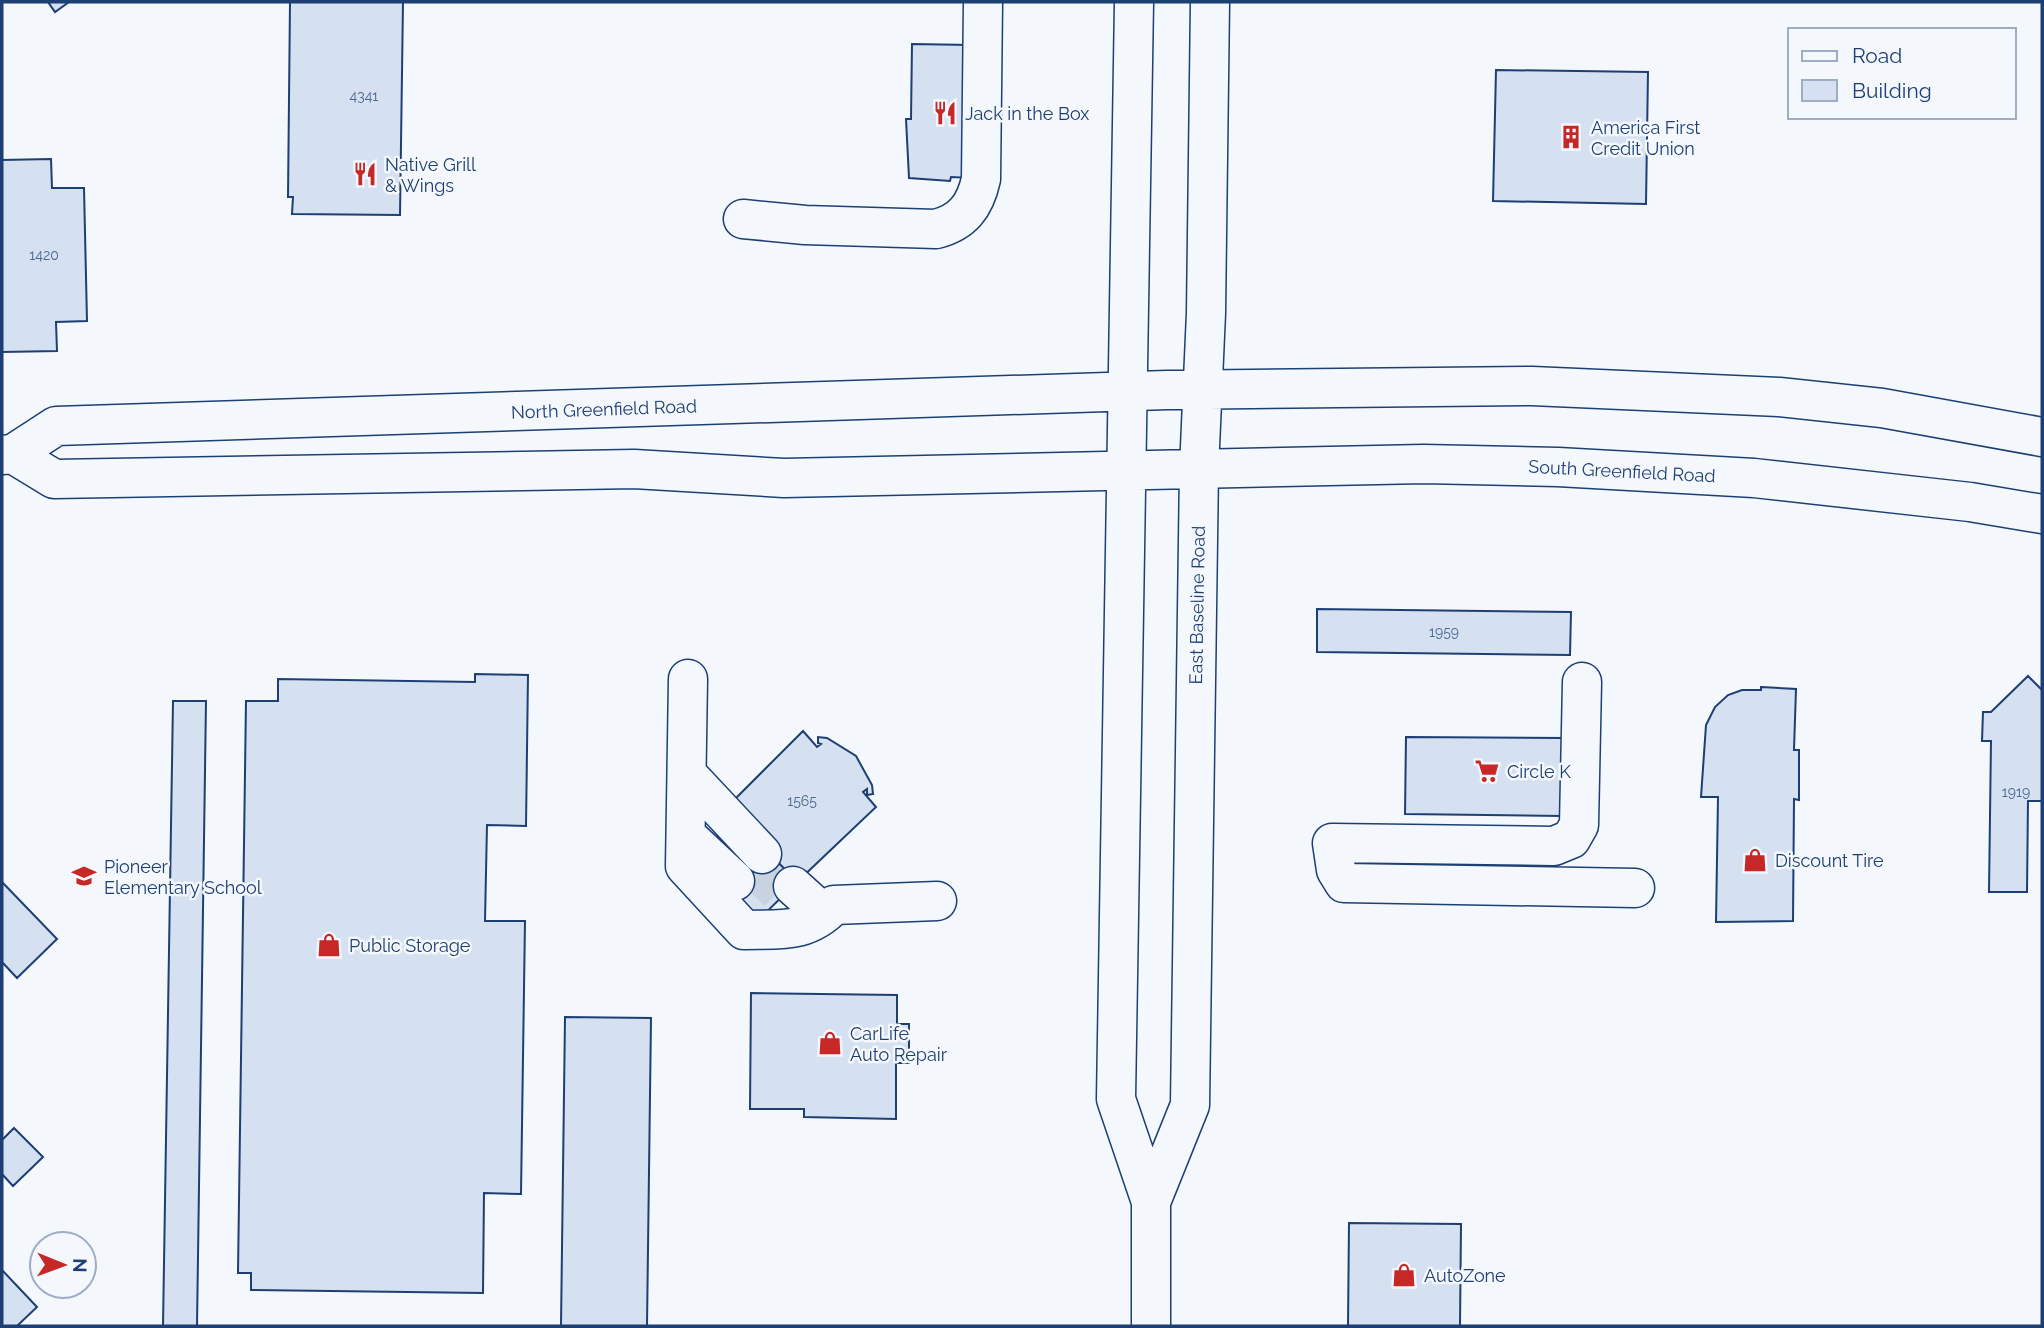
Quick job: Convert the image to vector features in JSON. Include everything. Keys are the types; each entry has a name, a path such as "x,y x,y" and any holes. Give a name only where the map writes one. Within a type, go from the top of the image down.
{"main road":[{"path":"743,219 936,229 954,225 964,216 977,197 981,179 983,2"},
{"name":"East Baseline Road","path":"1134,2 1130,393 1116,1099 1151,1202 1151,1326"},
{"name":"East Baseline Road","path":"1151,1202 1190,1105 1199,469 1204,391 1210,2"},
{"path":"1204,391 1532,386 1779,397 1882,408 2042,437"},
{"name":"North Greenfield Road","path":"8,454 56,426 1204,391"},
{"path":"529,410 549,470"},
{"path":"248,420 273,475"},
{"name":"North Greenfield Road","path":"8,454 54,479 634,469 783,478 1199,469"},
{"name":"South Greenfield Road","path":"1199,469 1424,464 1663,471 1885,492 2042,514"},
{"path":"688,679 685,866 744,930 794,910 834,905 937,901"},
{"path":"1582,682 1579,825 1571,839 1554,846 1332,843 1336,870 1344,883 1635,888"},
{"path":"686,804 749,867 686,804"}],"building":[{"path":"48,2 69,2 55,12"},
{"path":"290,2 403,2 400,215 292,214 293,197 288,197"},
{"name":"Jack in the Box","path":"912,44 971,45 971,178 951,177 950,181 909,178 906,119 911,119"},
{"name":"America First Credit Union","path":"1496,70 1648,72 1646,204 1493,201"},
{"path":"51,159 52,188 84,188 87,321 56,322 57,351 2,352 2,160"},
{"path":"1317,609 1571,612 1570,655 1317,652"},
{"path":"475,674 528,675 526,826 487,825 485,921 525,921 521,1194 484,1193 483,1293 251,1290 251,1273 238,1273 246,701 278,701 278,679 475,682"},
{"path":"2028,676 2042,690 2042,801 2028,801 2027,892 1989,892 1991,741 1982,741 1983,712 1991,712"},
{"name":"Discount Tire","path":"1761,687 1796,689 1794,750 1799,750 1799,800 1794,799 1793,921 1716,922 1718,797 1701,797 1706,725 1715,707 1728,695 1742,690 1761,690"},
{"path":"173,701 206,701 197,1326 163,1326"},
{"path":"803,731 817,747 821,744 818,743 818,737 827,738 856,756 872,785 873,794 867,795 867,789 863,792 876,807 797,882 726,808"},
{"name":"Circle K","path":"1406,737 1563,738 1561,816 1405,814"},
{"path":"767,851 797,882 747,931 717,900"},
{"path":"2,882 57,939 17,978 2,962"},
{"name":"CarLife Auto Repair","path":"751,993 897,995 897,1024 909,1024 909,1063 896,1063 896,1119 804,1117 804,1109 750,1109"},
{"path":"565,1017 651,1018 647,1326 561,1326"},
{"path":"14,1128 43,1157 13,1186 2,1174 2,1140"},
{"name":"AutoZone","path":"1349,1223 1461,1224 1460,1326 1348,1326"},
{"path":"2,1270 37,1307 17,1326 2,1326"}],"tunnel":[{"path":"750,866 782,896"}],"place":[{"name":"Jack in the Box","path":"945,113"},
{"name":"America First Credit Union","path":"1571,137"},
{"name":"Native Grill & Wings","path":"365,174"},
{"name":"Circle K","path":"1487,771"},
{"name":"Discount Tire","path":"1755,860"},
{"name":"Pioneer Elementary School","path":"84,876"},
{"name":"Public Storage","path":"329,945"},
{"name":"CarLife Auto Repair","path":"830,1043"},
{"name":"AutoZone","path":"1404,1275"}]}
